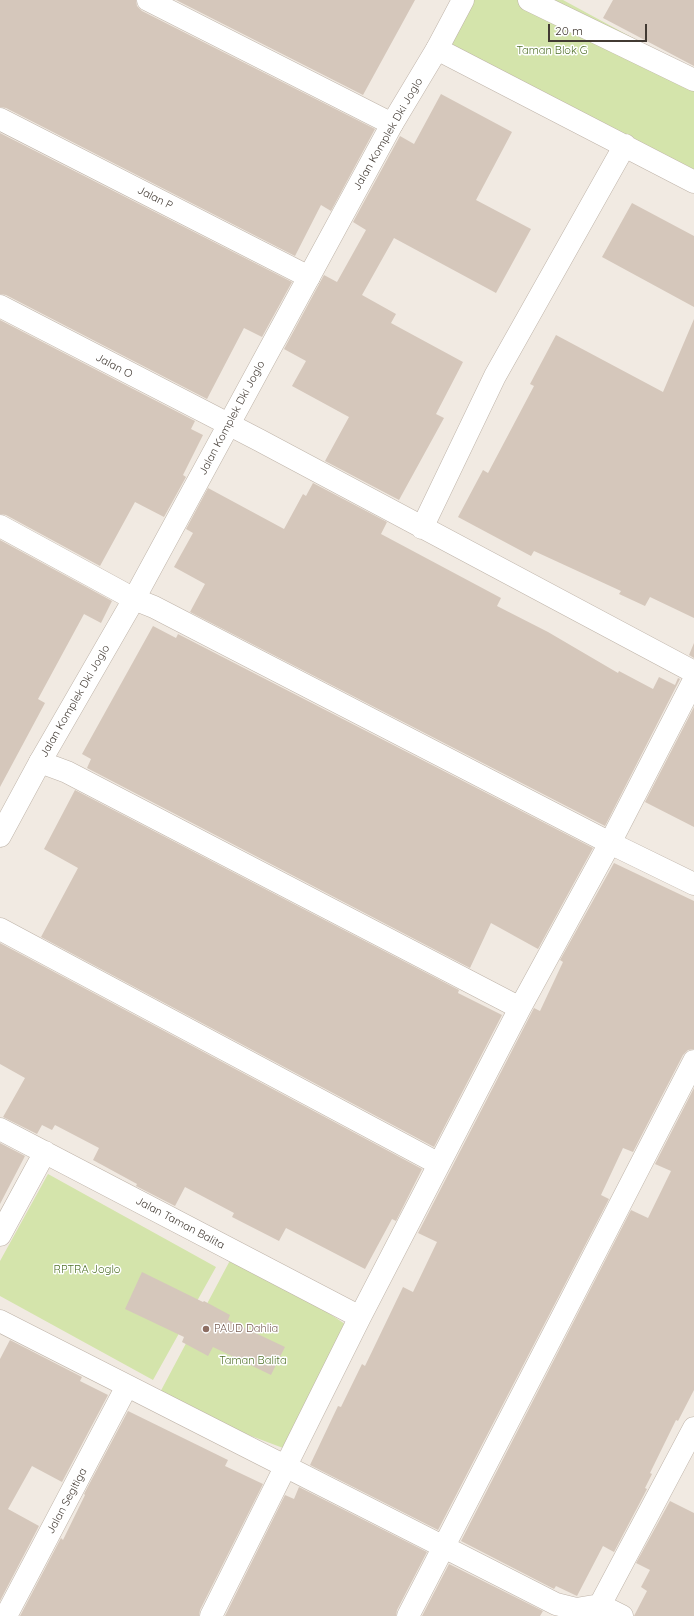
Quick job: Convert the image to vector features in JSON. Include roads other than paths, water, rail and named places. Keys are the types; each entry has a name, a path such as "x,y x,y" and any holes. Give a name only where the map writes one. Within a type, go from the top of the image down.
{"street":[{"path":"148,0 392,124"},
{"name":"Jalan Komplek Dki Joglo","path":"0,836 40,762 134,599 392,124 438,49 463,0"},
{"path":"529,0 694,80"},
{"path":"438,49 694,182"},
{"name":"Jalan P","path":"0,119 309,276"},
{"path":"422,528 495,376 625,145"},
{"name":"Jalan O","path":"0,306 229,425 694,672"},
{"path":"0,526 134,599 154,607 610,843 694,884"},
{"path":"211,1616 360,1317 520,1008 610,843 694,680"},
{"path":"40,762 67,772 520,1008"},
{"path":"0,929 439,1164"},
{"path":"408,1616 694,1061"},
{"name":"Jalan Taman Balita","path":"0,1129 360,1317"},
{"path":"0,1235 44,1152"},
{"path":"0,1321 556,1604 576,1609 598,1610 622,1616"},
{"name":"Jalan Segitiga","path":"6,1616 127,1386"},
{"path":"598,1610 694,1428"}],"place":[{"name":"PAUD Dahlia","path":"206,1329"}],"park label":[{"name":"Taman Blok G","path":"552,51"},
{"name":"RPTRA Joglo","path":"87,1270"},
{"name":"Taman Balita","path":"253,1361"}]}
